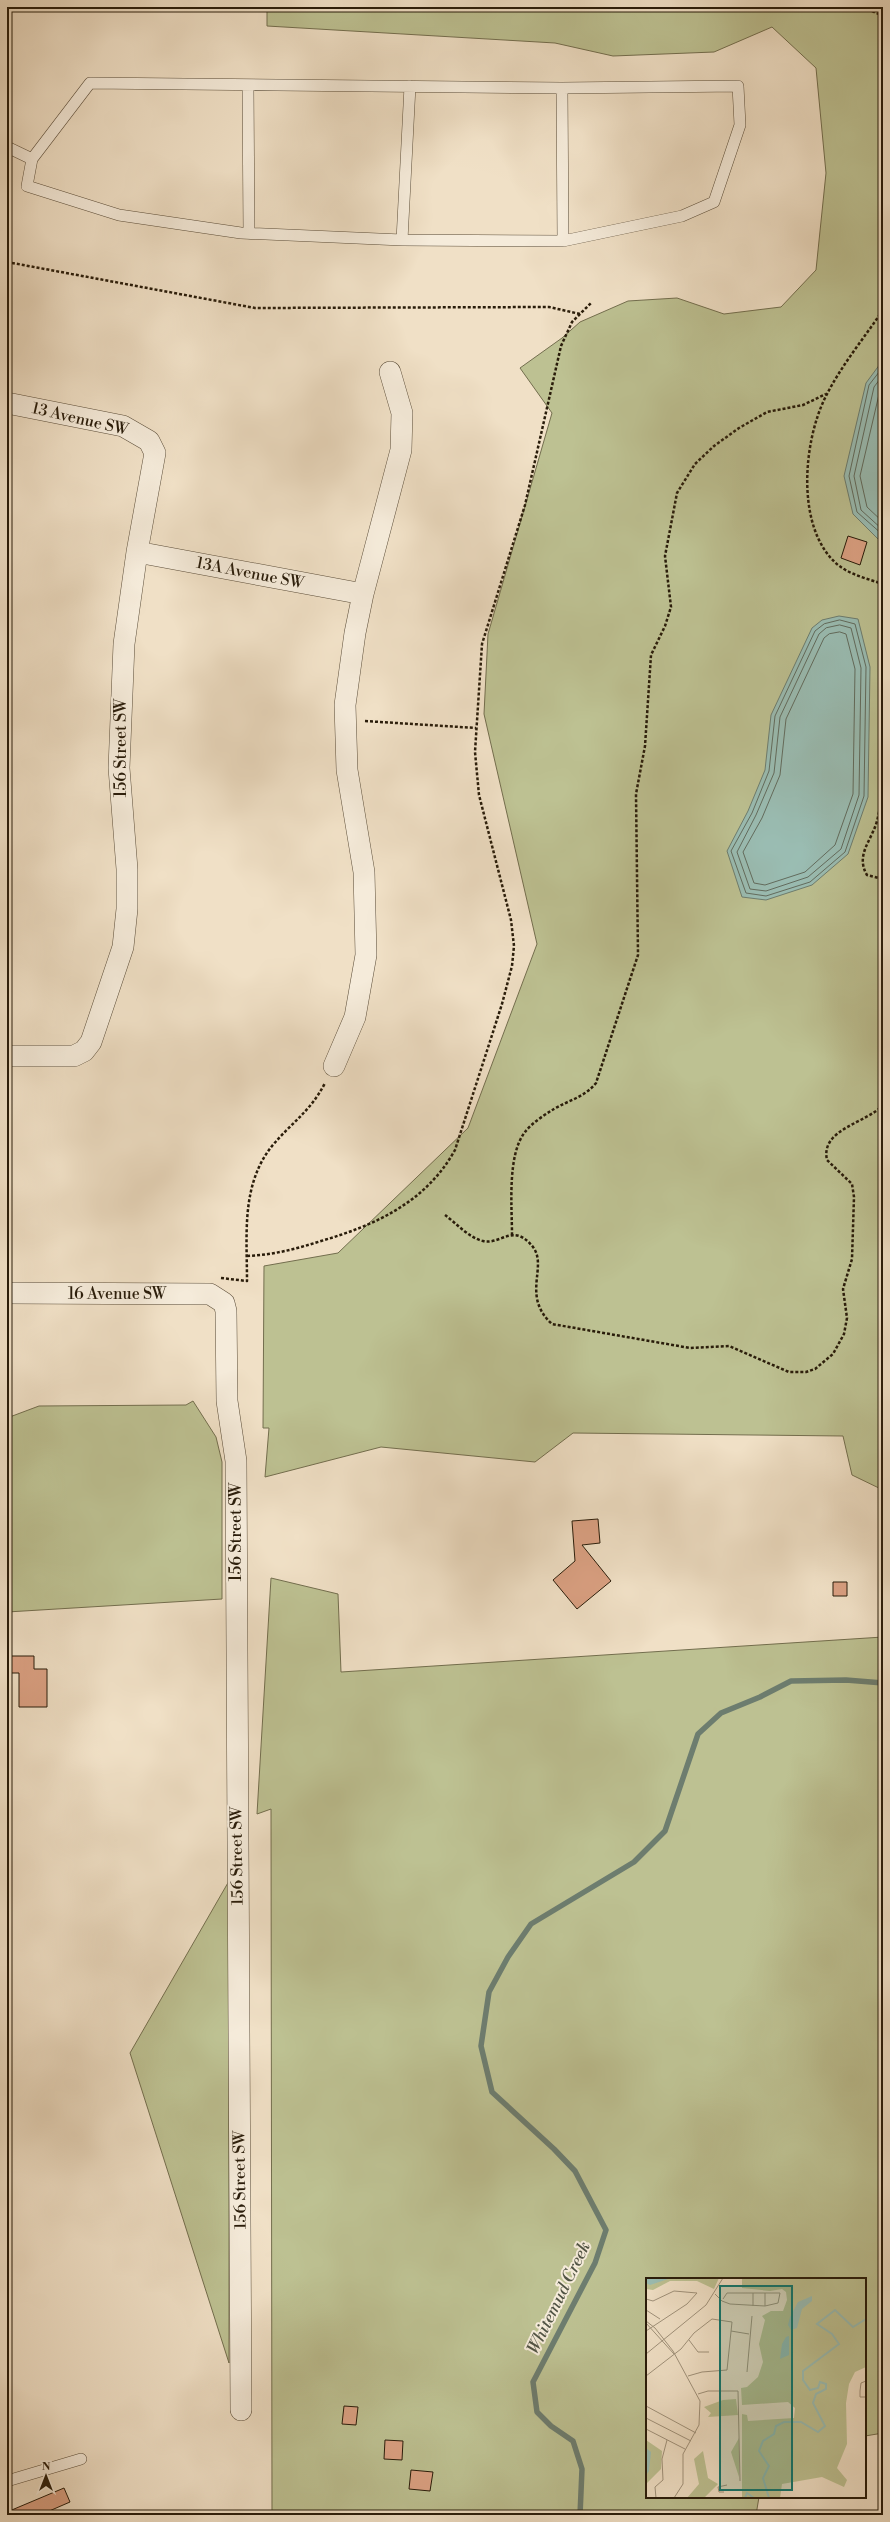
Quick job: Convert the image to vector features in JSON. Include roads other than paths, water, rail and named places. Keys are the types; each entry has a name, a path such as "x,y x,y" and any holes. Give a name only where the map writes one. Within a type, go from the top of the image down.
{"street":[{"path":"334,1066 355,1017 361,990 366,948 364,872 348,777 345,720 350,660 363,594 401,450 402,413 390,372"},
{"name":"13 Avenue SW","path":"7,403 123,426 137,432 150,441"},
{"name":"156 Street SW","path":"7,1056 74,1056 84,1051 91,1042 123,947 127,909 127,869 119,768 120,700 124,644 137,552 154,469 155,453 150,441"},
{"name":"13A Avenue SW","path":"137,552 363,594"},
{"name":"16 Avenue SW","path":"7,1293 210,1294 224,1303"},
{"name":"156 Street SW","path":"224,1303 226,1311 227,1401 236,1461 241,2410"}],"lane":[{"path":"90,84 410,86 562,88 738,86 740,125 714,202 682,216 563,241 402,240 249,234 119,215 27,186 32,159 90,84"},
{"path":"248,86 249,234"},
{"path":"402,240 410,86"},
{"path":"562,88 563,241"},
{"path":"7,147 32,159"},
{"path":"7,2481 81,2460"}],"water":[{"path":"883,360 883,539 878,539 853,514 844,476 866,383"},
{"path":"839,616 858,619 870,667 868,797 848,854 812,885 766,900 742,897 727,851 748,811 765,770 771,715 812,628 822,620"}],"waterway":[{"name":"Whitemud Creek","path":"580,2515 582,2469 573,2441 551,2426 537,2412 533,2382 595,2263 606,2230 575,2171 554,2149 492,2092 481,2046 489,1992 508,1957 531,1924 634,1862 665,1831 698,1734 721,1713 760,1697 791,1681 846,1680 883,1683"}]}
